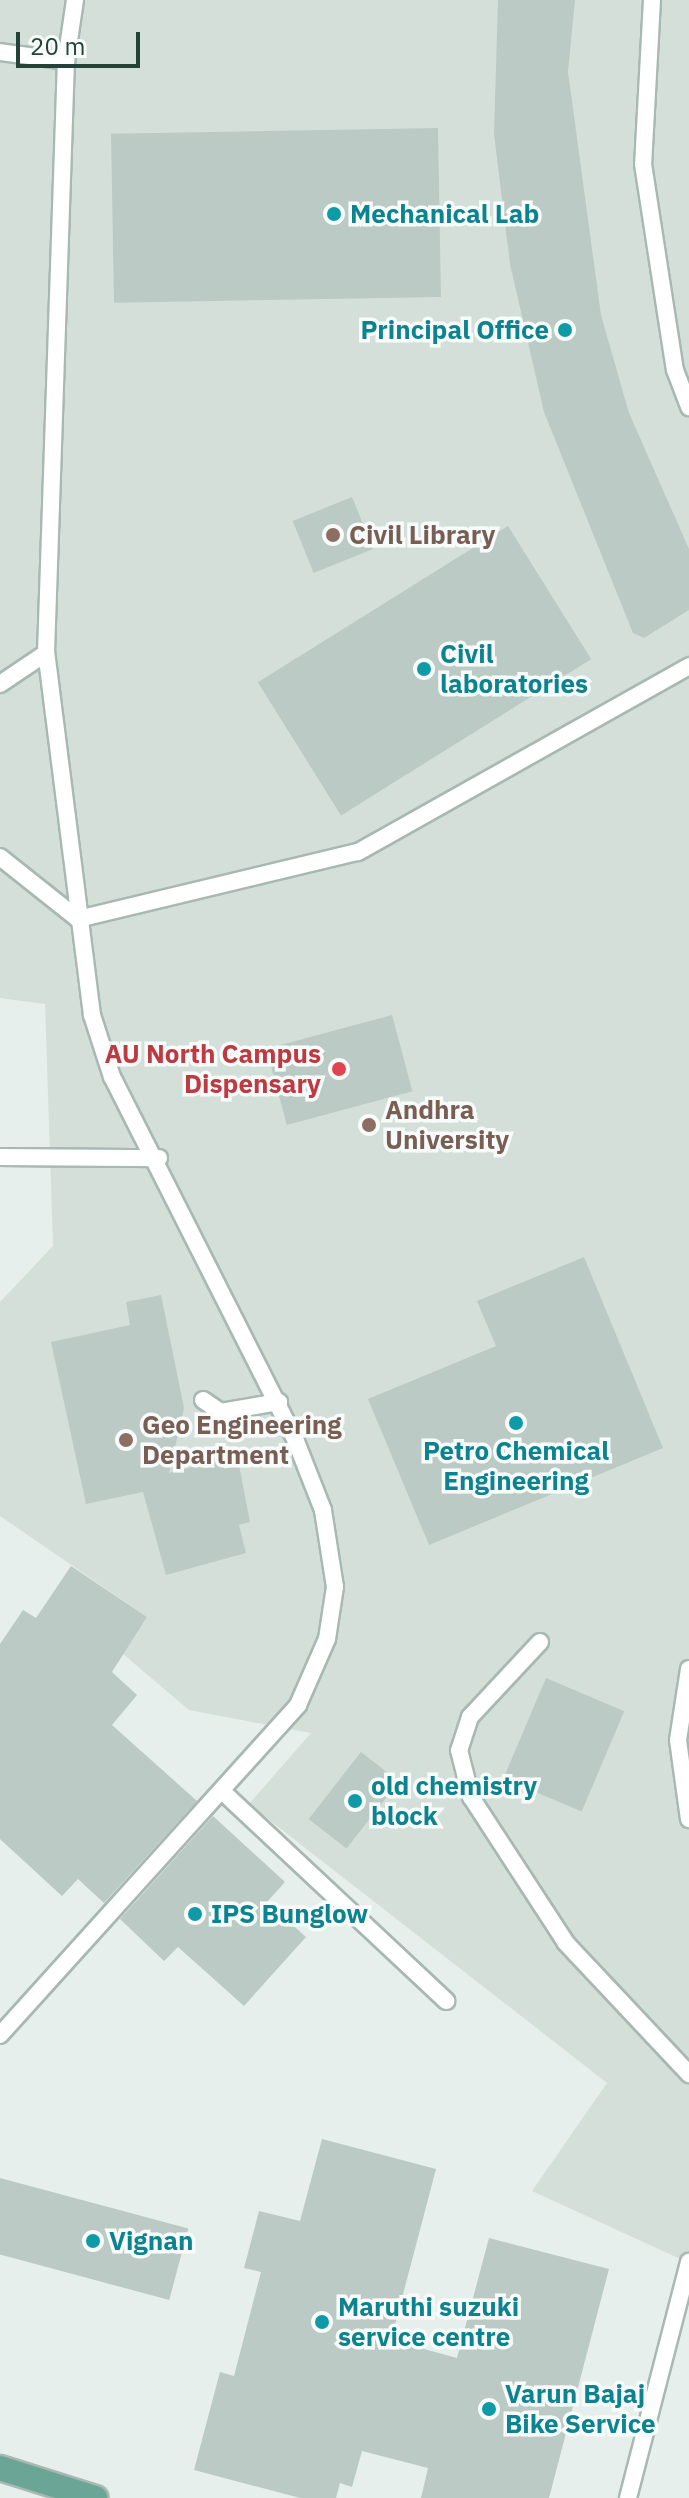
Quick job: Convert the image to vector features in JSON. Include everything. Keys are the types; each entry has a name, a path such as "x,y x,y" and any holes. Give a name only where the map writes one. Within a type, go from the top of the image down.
{"main road":[{"path":"0,2468 95,2498"}],"lane":[{"path":"0,2035 223,1792 298,1705 327,1639 335,1587 323,1510 279,1402 159,1158 112,1077 92,1015 46,653 66,61 75,0"},
{"path":"652,0 643,164 669,341 689,407"},
{"path":"0,52 66,61"},
{"path":"0,684 46,653"},
{"path":"78,919 358,852 471,782 689,666"},
{"path":"0,857 78,919"},
{"path":"0,1157 159,1158"},
{"path":"203,1400 221,1412 279,1402"},
{"path":"540,1642 470,1717 459,1750 471,1797 566,1943 689,2074"},
{"path":"689,1669 678,1740 689,1819"},
{"path":"223,1792 446,2001"},
{"path":"628,2498 689,2262"}],"shaded area":[{"name":"Andhra University","path":"0,0 689,0 689,2263 532,2191 607,2083 249,1804 311,1733 189,1710 123,1654 147,1617 0,1516 0,1302 53,1246 45,1004 0,998"}],"building":[{"name":"Principal Office","path":"498,0 575,0 568,72 601,315 629,413 689,549 689,610 644,638 633,633 544,412 510,264 494,134"},
{"name":"Mechanical Lab","path":"438,128 441,297 114,303 111,134"},
{"name":"Civil Library","path":"352,497 373,549 314,573 293,521"},
{"name":"Civil laboratories","path":"508,526 591,659 341,815 258,682"},
{"name":"AU North Campus Dispensary","path":"392,1015 412,1091 287,1125 266,1049"},
{"name":"Petro Chemical Engineering","path":"584,1257 663,1448 429,1545 368,1399 496,1346 477,1301"},
{"name":"Geo Engineering Department","path":"161,1295 184,1408 169,1473 222,1459 224,1469 239,1465 250,1522 239,1525 246,1553 166,1575 143,1492 86,1504 51,1342 130,1325 126,1302"},
{"path":"71,1566 147,1617 112,1672 137,1695 112,1725 197,1801 104,1903 78,1879 62,1896 0,1839 0,1644 23,1610 36,1618"},
{"path":"546,1678 624,1711 582,1812 503,1778"},
{"name":"old chemistry block","path":"361,1752 399,1782 346,1849 309,1819"},
{"name":"IPS Bunglow","path":"213,1816 285,1882 267,1902 306,1937 244,2006 178,1947 164,1961 120,1919"},
{"path":"322,2139 436,2169 391,2340 457,2358 489,2238 609,2269 549,2498 421,2498 428,2468 362,2451 352,2487 340,2483 336,2498 300,2498 194,2470 220,2372 234,2376 261,2272 244,2268 259,2211 300,2221"},
{"name":"Vignan","path":"0,2178 188,2228 169,2300 0,2255"}],"place":[{"name":"Mechanical Lab","path":"334,214"},
{"name":"Principal Office","path":"565,330"},
{"name":"Civil Library","path":"333,535"},
{"name":"Civil laboratories","path":"424,669"},
{"name":"AU North Campus Dispensary","path":"339,1069"},
{"name":"Andhra University","path":"369,1125"},
{"name":"Petro Chemical Engineering","path":"516,1423"},
{"name":"Geo Engineering Department","path":"126,1440"},
{"name":"old chemistry block","path":"355,1801"},
{"name":"IPS Bunglow","path":"195,1914"},
{"name":"Vignan","path":"93,2241"},
{"name":"Maruthi suzuki service centre","path":"322,2322"},
{"name":"Varun Bajaj Bike Service","path":"489,2409"}]}
